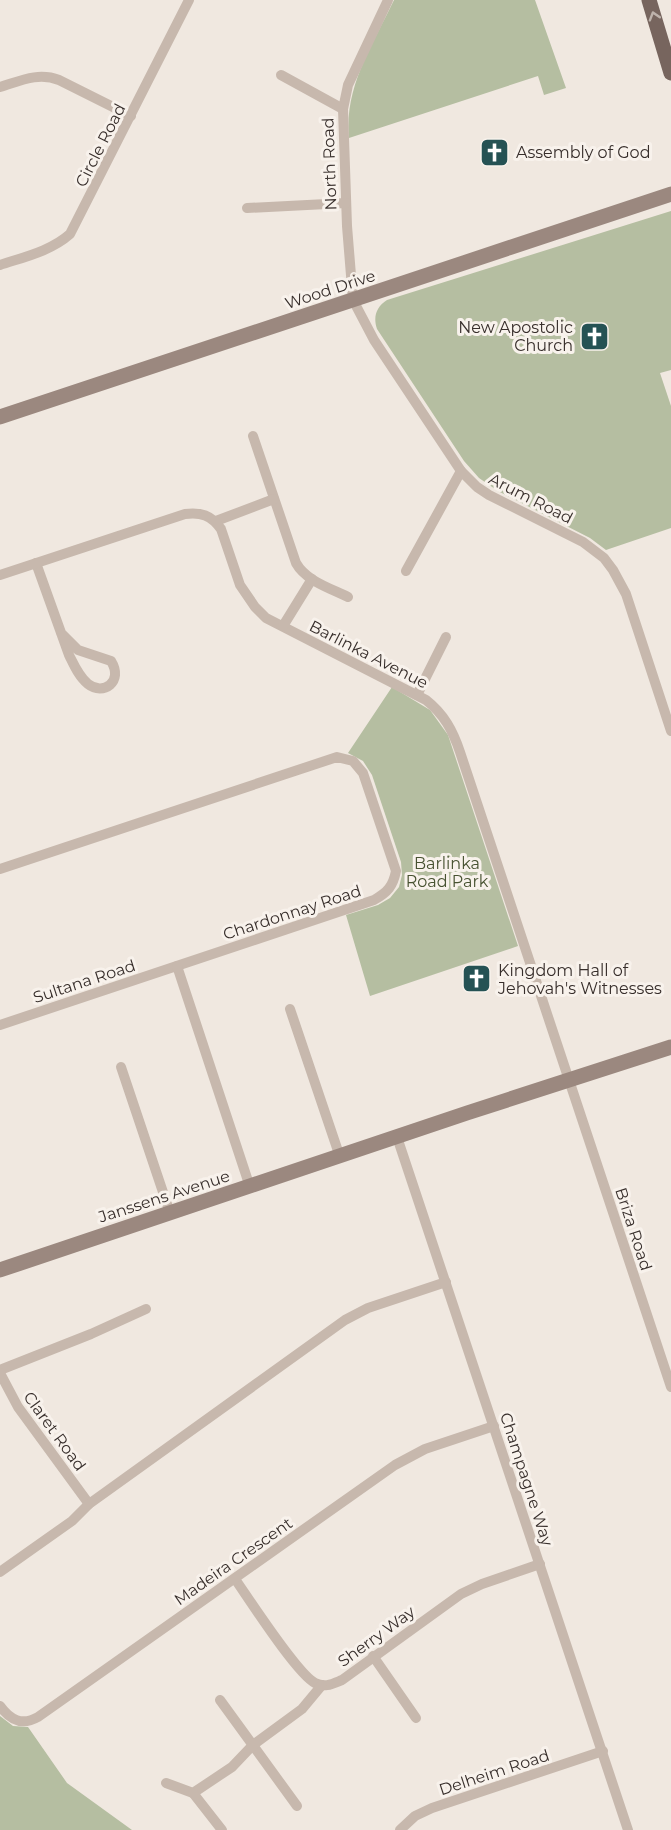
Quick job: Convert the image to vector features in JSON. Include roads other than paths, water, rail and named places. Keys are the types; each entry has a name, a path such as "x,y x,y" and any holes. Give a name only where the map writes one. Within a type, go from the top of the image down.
{"main road":[{"path":"649,0 671,73"}],"street":[{"name":"Circle Road","path":"0,265 49,249 70,234 189,0"},
{"name":"North Road","path":"353,300 345,203 343,109 348,85 388,0"},
{"path":"281,75 343,109"},
{"path":"0,87 34,76 46,76 131,116"},
{"name":"Wood Drive","path":"0,417 671,194"},
{"path":"247,208 345,203"},
{"name":"Arum Road","path":"353,300 374,340 461,471 489,495 583,542 604,558 620,580 626,594 671,731"},
{"path":"253,436 296,563 303,573 312,579 348,597"},
{"path":"406,571 461,471"},
{"path":"0,575 184,514 196,512 216,521 274,499"},
{"name":"Barlinka Avenue","path":"216,521 221,529 240,585 266,618 417,695 437,708 454,733 569,1081"},
{"path":"36,563 72,661 83,679 93,687 99,688 111,684 116,676 116,670 111,662 78,650 62,633"},
{"path":"283,626 312,579"},
{"path":"417,695 446,637"},
{"name":"Chardonnay Road","path":"0,869 332,758 348,758 357,764 363,773 395,865 394,879 387,892 374,900 177,966"},
{"path":"177,966 250,1187"},
{"name":"Sultana Road","path":"0,1025 177,966"},
{"path":"290,1009 340,1157"},
{"name":"Janssens Avenue","path":"0,1270 671,1047"},
{"path":"121,1067 170,1213"},
{"name":"Briza Road","path":"569,1081 671,1387"},
{"name":"Champagne Way","path":"397,1137 628,1830"},
{"path":"0,1572 72,1521 89,1504 353,1315 446,1282"},
{"path":"0,1372 146,1308"},
{"name":"Claret Road","path":"0,1372 18,1407 89,1504"},
{"name":"Madeira Crescent","path":"0,1706 8,1716 19,1721 38,1717 408,1456 494,1426"},
{"name":"Sherry Way","path":"320,1689 342,1680 471,1588 540,1564"},
{"path":"193,1793 232,1767 253,1745 302,1709 320,1689 300,1670 235,1579"},
{"path":"373,1656 416,1718"},
{"path":"220,1700 297,1806"},
{"name":"Delheim Road","path":"399,1830 416,1816 432,1808 603,1751"},
{"path":"166,1783 193,1793 222,1830"}],"place":[{"name":"Assembly of God","path":"495,152"},
{"name":"New Apostolic Church","path":"594,336"},
{"name":"Kingdom Hall of Jehovah's Witnesses","path":"477,979"}],"park label":[{"name":"Barlinka Road Park","path":"447,872"}]}
